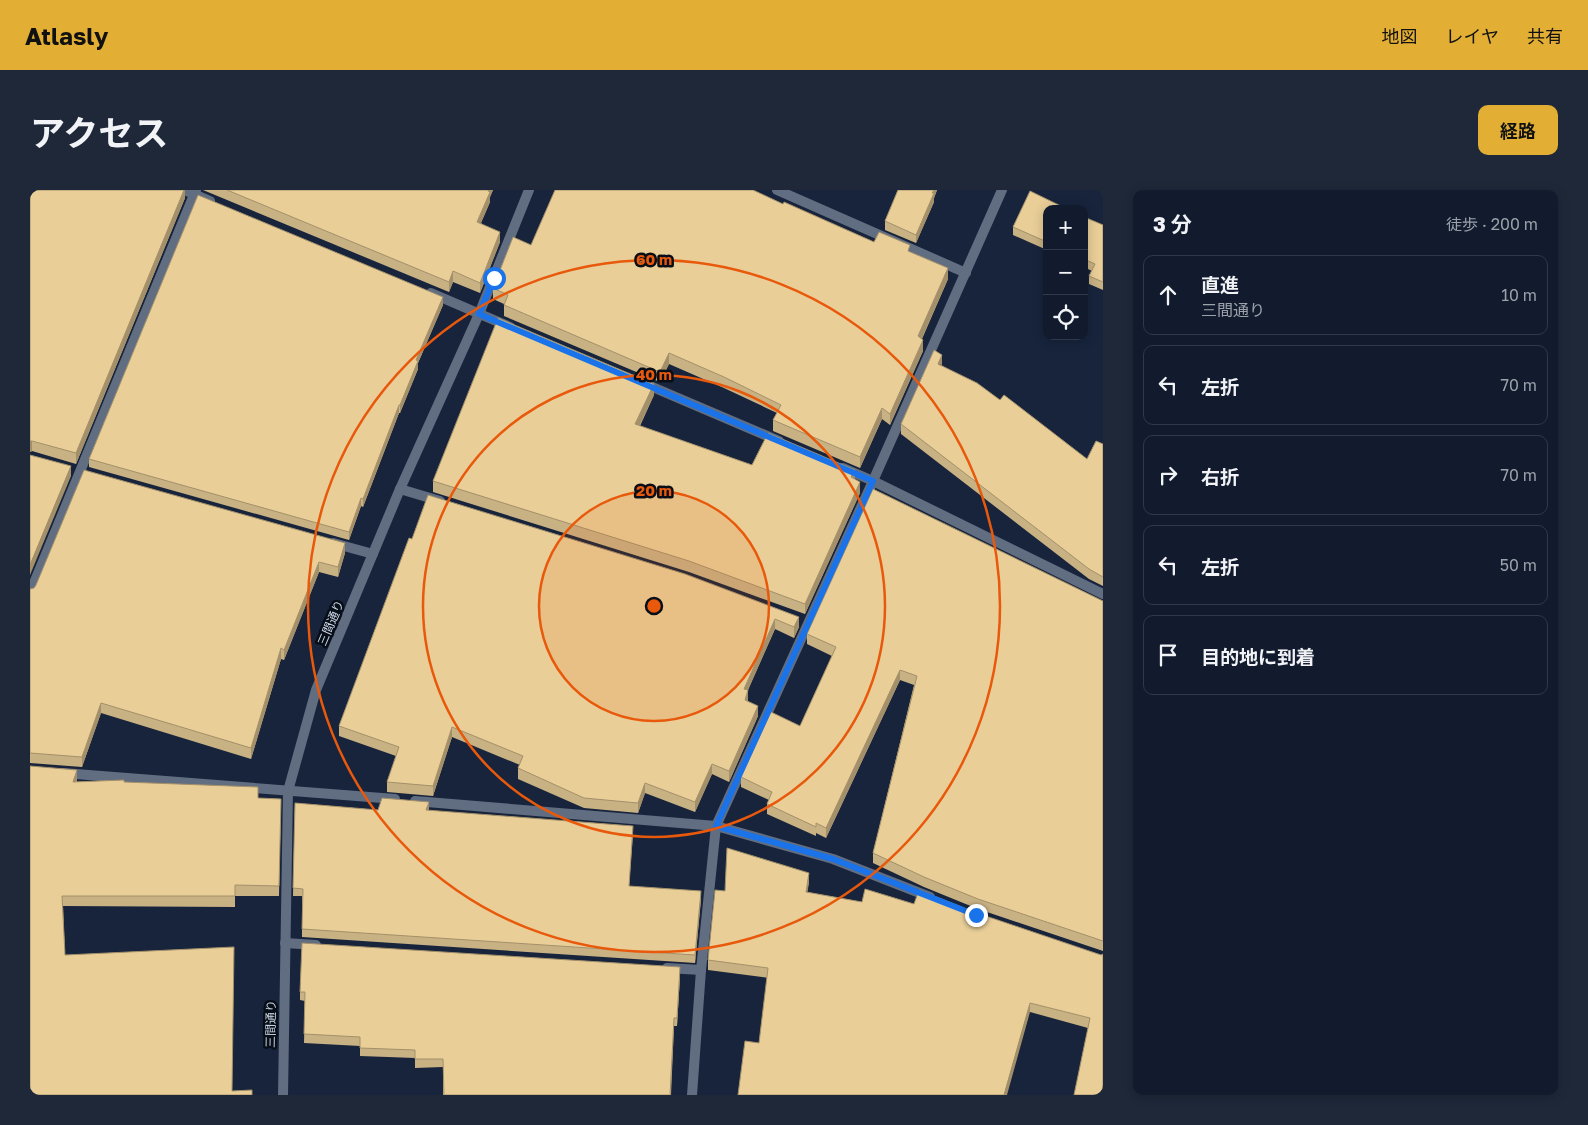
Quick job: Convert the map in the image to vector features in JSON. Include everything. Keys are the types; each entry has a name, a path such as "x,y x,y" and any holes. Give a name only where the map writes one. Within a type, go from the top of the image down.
{"street":[{"name":"三間通り","path":"283,1095 288,791 316,690 400,489 479,314 529,190"},
{"path":"777,190 966,273"},
{"path":"692,1095 701,970 716,826 804,622 873,481 1002,190"},
{"path":"30,593 191,191 221,206"},
{"path":"422,289 517,330"},
{"path":"635,380 791,446"},
{"path":"836,465 873,481 1103,594"},
{"path":"400,489 446,503"},
{"path":"326,541 373,554"},
{"path":"50,772 716,826 833,859 940,901"},
{"path":"285,943 324,946"},
{"path":"661,968 701,970"}],"building":[{"path":"30,190 184,190 76,453 30,441"},
{"path":"227,190 488,190 490,192 477,222 500,232 480,283 453,271 449,282"},
{"path":"555,190 753,190 874,242 879,232 910,245 908,251 948,268 918,336 923,340 890,414 882,408 860,457 773,420 781,405 669,353 660,372 504,305 508,295 493,288 513,237 531,245"},
{"path":"898,190 934,190 916,235 885,221"},
{"path":"1030,191 1059,205 1043,205 1043,240 1013,227"},
{"path":"198,195 443,297 416,360 418,361 363,499 361,498 349,532 89,459"},
{"path":"1088,219 1103,225 1103,282 1089,276 1095,264 1088,261"},
{"path":"498,318 654,384 635,424 752,465 768,433 855,470 851,477 860,482 805,604 689,561 433,481"},
{"path":"934,350 942,355 938,364 977,383 1000,400 1004,395 1087,459 1096,441 1103,444 1103,577 1089,569 901,424"},
{"path":"30,455 71,466 30,565"},
{"path":"84,470 345,543 338,567 319,562 284,650 281,648 251,748 101,703 82,757 30,753 30,589 36,585"},
{"path":"873,489 1103,601 1103,941 978,899 924,877 873,853 917,676 900,670 826,828 816,823 816,827 767,804 772,792 741,777 771,712 800,726 836,647 807,634"},
{"path":"428,495 685,574 799,617 794,627 775,619 744,689 748,690 745,700 758,706 729,771 712,764 695,802 645,783 638,803 584,798 518,768 523,756 452,727 433,786 387,782 399,747 339,726 409,538 412,539"},
{"path":"30,766 77,770 73,782 124,780 124,782 258,787 258,798 281,799 279,886 235,885 235,896 62,896 65,955 234,947 232,1091 252,1090 252,1095 30,1095"},
{"path":"382,798 429,802 426,810 633,826 629,886 701,891 695,955 302,929 303,889 293,888 295,803 378,810"},
{"path":"727,848 809,873 806,892 862,902 865,889 914,904 919,890 974,912 1101,955 1103,954 1103,1095 1074,1095 1090,1018 1030,1003 1004,1095 738,1095 745,1041 759,1043 768,968 708,960 715,890 725,891"},
{"path":"302,943 680,967 677,1018 674,1018 670,1095 444,1095 443,1059 415,1059 415,1050 360,1048 360,1037 304,1034 305,992 300,992"}],"route":[{"path":"494,278 479,314 873,481 716,826 833,859 976,915"}]}
